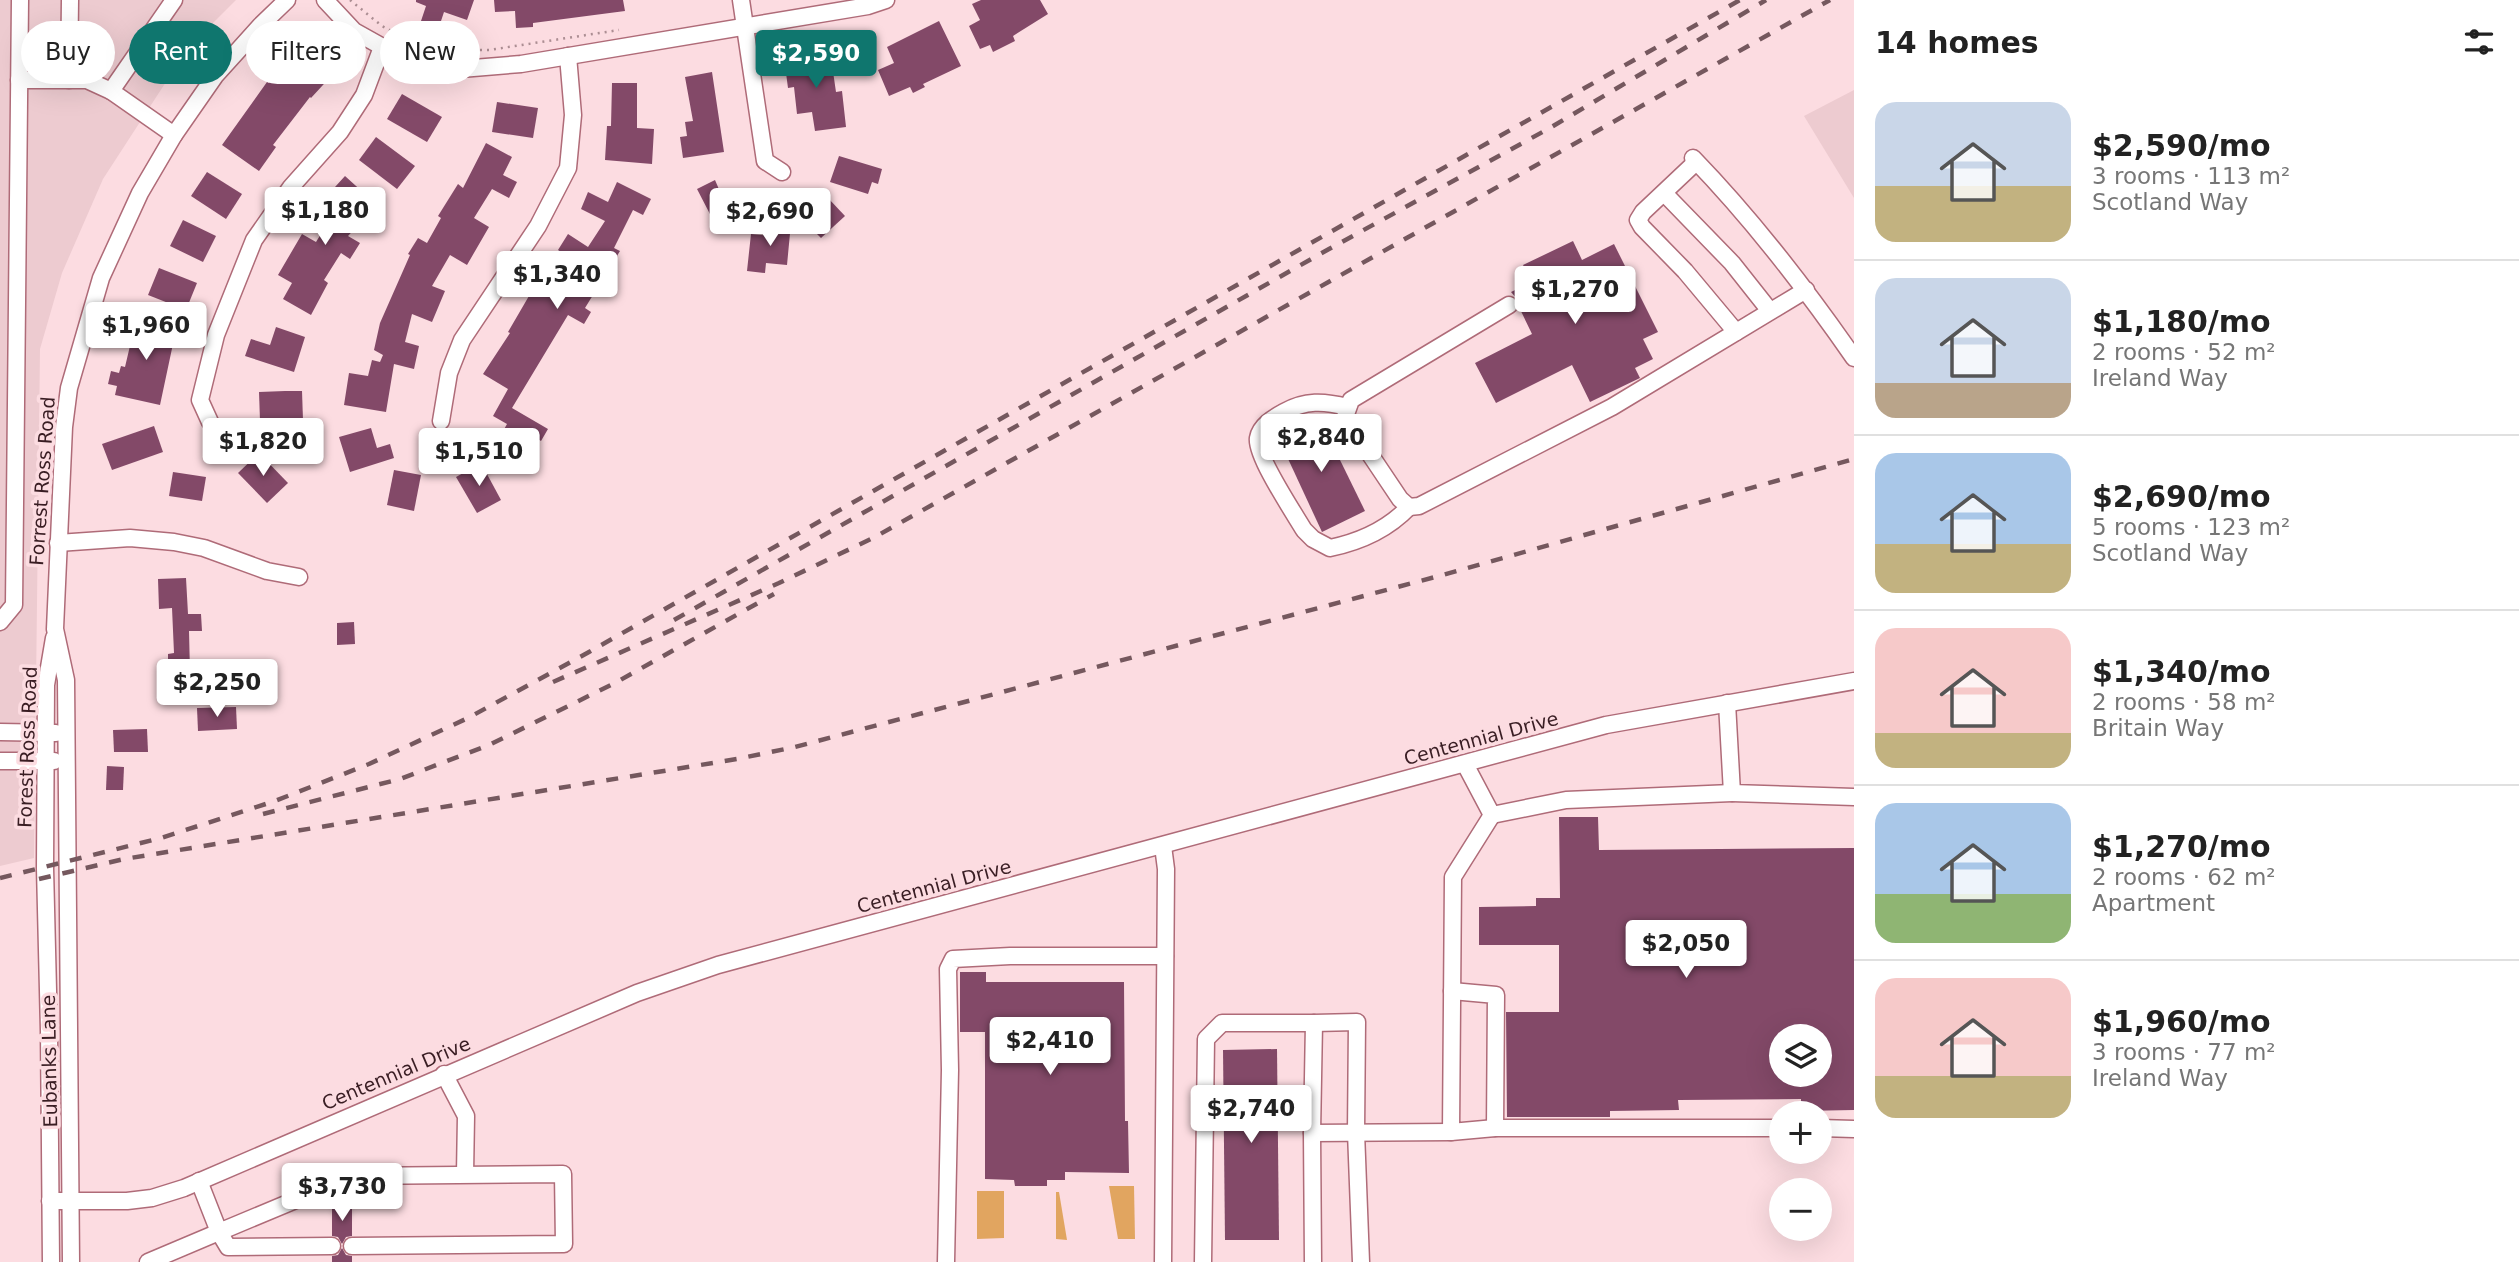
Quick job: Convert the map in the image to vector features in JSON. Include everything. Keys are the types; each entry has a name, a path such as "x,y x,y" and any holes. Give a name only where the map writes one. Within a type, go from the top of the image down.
{"street":[{"path":"0,622 14,605 8,425 18,233 20,0"},
{"path":"70,0 70,21"},
{"path":"111,91 174,0"},
{"name":"Forrest Ross Road","path":"66,860 66,680 55,629 65,417 69,387 101,278 140,193 174,135 215,76 287,0"},
{"path":"325,0 355,31 380,46"},
{"path":"741,0 765,161 782,172"},
{"path":"480,67 521,64 868,6 886,0"},
{"path":"210,422 200,400 216,335 254,240 291,187 340,132 363,95 380,52"},
{"path":"442,421 449,373 461,340 538,226 568,168 573,115 568,56"},
{"path":"96,84 111,91 174,135"},
{"path":"1736,332 1694,281 1642,227 1639,220 1643,212 1695,160 1739,206 1806,290 1854,358"},
{"path":"1664,193 1732,263 1770,311"},
{"path":"0,233 18,233"},
{"path":"1347,407 1320,402 1304,403 1273,418 1261,429 1258,437 1260,453 1304,530 1313,539 1330,548 1342,546 1388,526 1409,507 1419,506 1612,407 1806,290"},
{"path":"1409,507 1400,499 1345,417 1347,407 1351,400 1509,305"},
{"path":"58,543 130,537 174,542 204,548 267,571 299,577"},
{"name":"Forest Ross Road","path":"45,868 46,685 55,629"},
{"name":"Centennial Drive","path":"50,1201 152,1198 199,1181 637,993 718,965 1606,725 1854,681"},
{"path":"1727,703 1732,793"},
{"path":"0,732 66,733"},
{"path":"0,761 66,761"},
{"path":"1465,764 1492,815"},
{"path":"1451,1132 1453,877 1492,815 1566,800 1732,793 1854,797"},
{"path":"1163,846 1166,869 1163,1262"},
{"name":"Eubanks Lane","path":"66,860 71,1262"},
{"name":"Eubanks Lane","path":"45,868 51,1262"},
{"path":"946,1262 950,1070 948,969 953,959 1010,956 1165,957"},
{"path":"1452,991 1496,995 1495,1128"},
{"path":"1203,1262 1206,1039 1222,1023 1357,1022 1356,1132 1361,1262"},
{"path":"1312,1262 1314,1023"},
{"path":"444,1074 466,1115 465,1174"},
{"path":"1312,1133 1451,1132 1495,1128 1769,1128"},
{"path":"1832,1128 1854,1129"},
{"path":"148,1262 353,1176 563,1174 564,1244 352,1246"},
{"path":"199,1181 219,1232 228,1247 332,1246"}],"path":[{"path":"351,0 380,24"},
{"path":"480,50 627,29"}],"shaded area":[{"path":"0,0 236,0 215,21 129,21 129,84 165,84 103,179 62,273 40,349 34,858 0,866"},
{"path":"1854,90 1854,198 1804,116"},
{"path":"1109,1186 1134,1186 1135,1239 1118,1239"},
{"path":"977,1191 1004,1191 1004,1238 977,1239"},
{"path":"1056,1192 1059,1192 1067,1240 1056,1239"}],"building":[{"path":"474,0 467,20 444,12 441,21 421,21 426,6 416,2"},
{"path":"494,0 623,0 625,11 533,23 533,27 516,28 515,11 495,12"},
{"path":"981,0 1040,0 1048,14 1013,36 1015,41 993,52 990,45 980,49 969,26 980,20 972,4"},
{"path":"939,21 961,66 923,84 925,87 913,93 910,87 889,96 878,70 894,63 887,47"},
{"path":"830,51 836,92 842,91 846,127 815,131 812,112 797,114 794,87 788,88 784,58"},
{"path":"712,72 724,152 683,158 680,137 687,136 685,122 693,121 685,77"},
{"path":"612,83 637,83 637,128 654,129 652,164 605,160 607,126 611,126"},
{"path":"266,84 324,84 310,97 273,145 276,147 259,171 222,145"},
{"path":"402,94 442,117 427,142 387,119"},
{"path":"497,102 538,108 533,138 492,132"},
{"path":"376,137 415,166 397,189 359,160"},
{"path":"486,143 512,157 503,175 517,182 509,198 492,189 474,218 489,227 467,265 450,255 432,286 445,291 432,322 412,314 405,342 419,346 414,369 394,364 386,412 344,405 349,373 368,376 372,360 380,362 383,355 374,350 380,323 410,255 408,254 418,238 427,243 441,218 438,216 458,184 463,188"},
{"path":"839,156 882,169 878,184 872,182 868,194 830,182"},
{"path":"207,172 242,194 226,219 191,196"},
{"path":"345,176 377,205 348,236 360,243 350,259 341,253 324,280 328,283 311,315 283,299 292,283 278,275 302,234 316,242 337,208 325,198"},
{"path":"715,180 721,194 733,188 741,204 712,218 697,189"},
{"path":"617,182 651,199 643,215 633,210 614,248 620,251 585,308 591,312 584,324 568,315 512,408 548,429 541,441 534,437 522,457 497,442 507,424 493,416 508,389 483,374 510,333 508,332 540,277 561,289 576,262 558,250 568,234 588,247 605,221 581,209 588,192 608,202"},
{"path":"828,198 845,216 821,238 804,221"},
{"path":"183,220 216,236 203,262 170,246"},
{"path":"775,222 791,223 787,265 766,263 765,273 747,271 751,234 773,236"},
{"path":"1573,241 1582,260 1614,244 1658,332 1643,339 1653,359 1635,368 1640,378 1590,402 1572,365 1496,403 1475,363 1532,334 1518,300 1511,292 1532,282 1523,265"},
{"path":"159,268 197,283 186,310 148,295"},
{"path":"137,316 177,325 160,405 115,395 117,386 108,384 111,371 119,373 121,366 125,367"},
{"path":"276,327 305,337 294,372 245,356 251,339 270,345"},
{"path":"302,391 303,420 260,421 259,392"},
{"path":"1318,415 1365,511 1322,532 1277,435"},
{"path":"154,426 163,452 112,470 102,444"},
{"path":"371,428 377,448 390,444 394,458 350,472 339,437"},
{"path":"259,453 288,483 267,503 238,473"},
{"path":"481,463 501,500 477,513 456,477"},
{"path":"394,470 421,475 414,511 387,505"},
{"path":"173,472 206,477 202,501 169,496"},
{"path":"186,578 188,614 201,614 202,631 189,631 190,672 168,672 168,654 174,653 172,608 159,609 158,579"},
{"path":"354,622 355,644 337,645 337,623"},
{"path":"236,707 237,729 198,731 197,708"},
{"path":"147,729 148,752 114,752 113,730"},
{"path":"107,766 124,767 123,790 106,790"},
{"path":"1559,817 1598,817 1599,850 1854,848 1854,1110 1832,1110 1832,1101 1801,1099 1678,1100 1679,1110 1610,1111 1610,1117 1507,1117 1506,1012 1559,1012 1559,945 1479,945 1479,907 1536,906 1536,898 1560,898"},
{"path":"960,972 986,972 986,982 1124,982 1125,1121 1128,1121 1129,1173 1065,1172 1065,1180 1047,1180 1047,1186 1015,1186 1014,1180 985,1179 985,1032 960,1032"},
{"path":"1277,1049 1279,1240 1225,1240 1223,1050"},
{"path":"332,1207 352,1207 352,1236 346,1237 342,1244 338,1237 332,1236"},
{"path":"342,1248 346,1255 352,1256 352,1262 332,1262 332,1256 338,1255"}],"railway":[{"path":"0,878 161,838 275,801 369,764 468,718 1740,0"},
{"path":"674,620 1329,249 1548,129 1766,0"},
{"path":"553,682 779,583 875,537 1830,0"},
{"path":"39,879 124,859 737,759 795,747 1439,576 1854,459"},
{"path":"263,814 400,779 489,745 615,683 774,594"}]}
